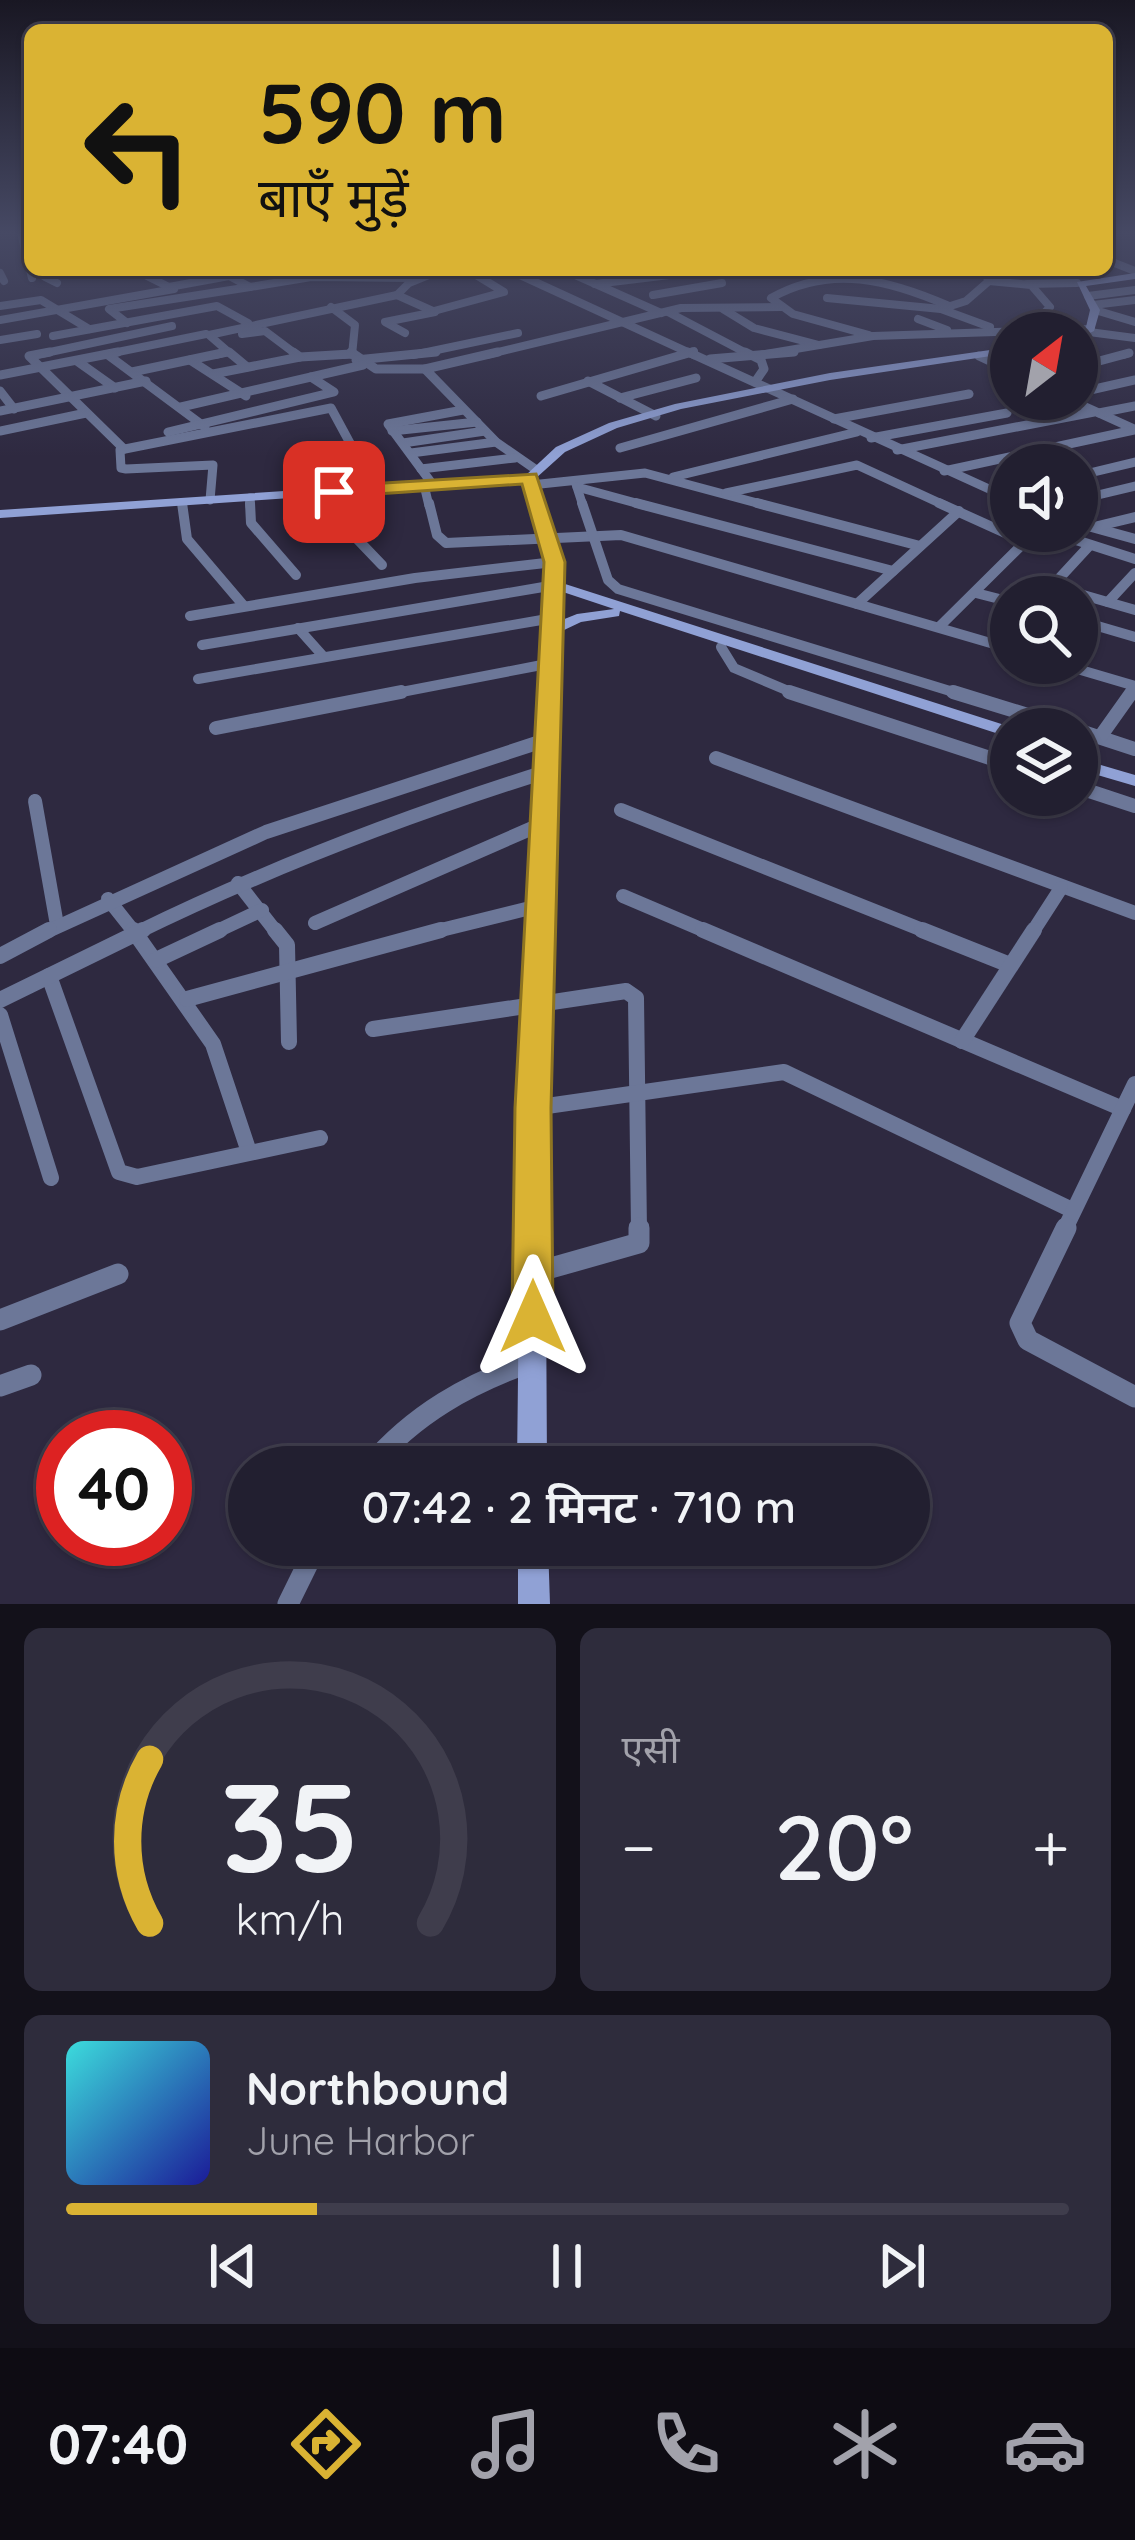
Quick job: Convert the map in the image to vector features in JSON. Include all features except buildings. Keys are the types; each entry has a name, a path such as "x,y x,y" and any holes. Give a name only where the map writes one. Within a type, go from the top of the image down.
{"street":[{"path":"53,308 89,329"},
{"path":"2,312 74,308"},
{"path":"116,308 109,309 127,322"},
{"path":"146,308 172,326 207,334 247,367"},
{"path":"53,336 213,308"},
{"path":"223,308 248,323"},
{"path":"0,375 328,308"},
{"path":"333,308 356,325 357,360"},
{"path":"427,308 434,311"},
{"path":"405,333 385,322 446,308"},
{"path":"593,308 990,491"},
{"path":"652,308 749,353 764,366 760,384"},
{"path":"181,407 311,377 357,360 385,372 425,369 681,308 731,308"},
{"path":"722,308 754,328 824,346"},
{"path":"784,308 873,336"},
{"path":"947,308 990,326"},
{"path":"1101,308 1135,322"},
{"path":"918,319 954,333"},
{"path":"121,446 29,356 172,326"},
{"path":"0,330 26,327"},
{"path":"226,328 239,334 265,331 300,357"},
{"path":"710,359 873,336 990,331"},
{"path":"213,374 300,357 357,360 420,354 518,333"},
{"path":"1098,333 1135,338"},
{"path":"0,340 37,334"},
{"path":"541,396 694,351"},
{"path":"132,373 226,352"},
{"path":"1098,361 1129,353"},
{"path":"532,477 587,437 760,384 990,354"},
{"path":"108,356 206,428"},
{"path":"979,356 990,361"},
{"path":"190,360 264,408"},
{"path":"76,361 115,388"},
{"path":"425,369 532,477 548,535 554,593 533,1108 532,1446"},
{"path":"206,428 334,392 311,377"},
{"path":"620,398 696,378"},
{"path":"1098,388 1135,380"},
{"path":"0,411 146,381"},
{"path":"588,381 656,416"},
{"path":"0,391 14,409"},
{"path":"834,419 969,394"},
{"path":"620,448 794,399"},
{"path":"894,405 961,437"},
{"path":"1098,413 1135,406"},
{"path":"121,446 331,408 364,470"},
{"path":"464,410 391,423 392,431 422,469 437,535 446,542 594,532 990,643"},
{"path":"0,431 86,413"},
{"path":"1098,414 1135,430"},
{"path":"871,438 990,416"},
{"path":"898,450 1053,420"},
{"path":"392,431 477,422"},
{"path":"1035,423 1070,441"},
{"path":"944,471 1135,430"},
{"path":"403,443 485,431"},
{"path":"668,478 857,432"},
{"path":"411,453 496,442"},
{"path":"121,446 123,469 213,465 210,500"},
{"path":"422,469 515,458"},
{"path":"1098,471 1135,462"},
{"path":"724,493 856,465 990,526"},
{"path":"576,484 637,472 920,547"},
{"path":"0,514 532,477 576,484 893,571"},
{"path":"576,484 608,580 618,589 1004,708"},
{"path":"1098,495 1135,486"},
{"path":"334,492 337,518 382,565"},
{"path":"250,498 251,524 296,575"},
{"path":"182,502 188,538 244,606"},
{"path":"857,604 959,511"},
{"path":"1098,526 1135,517"},
{"path":"1098,528 1135,539"},
{"path":"1098,547 1135,559"},
{"path":"939,627 1014,552"},
{"path":"1061,576 1084,552"},
{"path":"1108,602 1132,580"},
{"path":"388,582 397,610"},
{"path":"190,616 388,582 554,593 635,610 990,725"},
{"path":"976,592 990,596"},
{"path":"554,593 577,618 614,613"},
{"path":"198,679 323,656 554,593"},
{"path":"202,645 397,610 554,593 990,734"},
{"path":"1098,599 1135,610"},
{"path":"1098,626 1135,637"},
{"path":"298,628 323,656"},
{"path":"721,647 734,668 755,681 990,758"},
{"path":"216,728 552,663"},
{"path":"1098,676 1135,687 1100,737 1135,748"},
{"path":"0,956 108,899 353,799 546,740"},
{"path":"716,758 1135,913"},
{"path":"1098,762 1135,777"},
{"path":"1098,768 1135,777"},
{"path":"0,1000 238,883 428,809 545,772"},
{"path":"1098,794 1135,806"},
{"path":"35,801 57,925"},
{"path":"621,810 1010,965"},
{"path":"315,923 544,823"},
{"path":"238,883 287,944 289,1042"},
{"path":"962,1041 1060,888"},
{"path":"623,896 1123,1109"},
{"path":"108,899 187,999 233,1078 248,1149"},
{"path":"187,999 287,968 542,905"},
{"path":"156,960 262,910"},
{"path":"49,976 119,1172 137,1177 248,1149 320,1138"},
{"path":"373,1029 540,1001 632,994 639,1243 533,1274"},
{"path":"0,1015 51,1178"},
{"path":"533,1108 784,1072 1072,1210"},
{"path":"1135,1084 1072,1210 1020,1330 1036,1345 1135,1397"},
{"path":"0,1320 118,1274"},
{"path":"391,1446 433,1406 480,1378 533,1361"},
{"path":"0,1387 31,1375"},
{"path":"288,1604 306,1566"},
{"path":"533,1566 533,1604"}],"route":[{"path":"334,492 529,478 548,535 556,595 533,1108 533,1317"}]}
